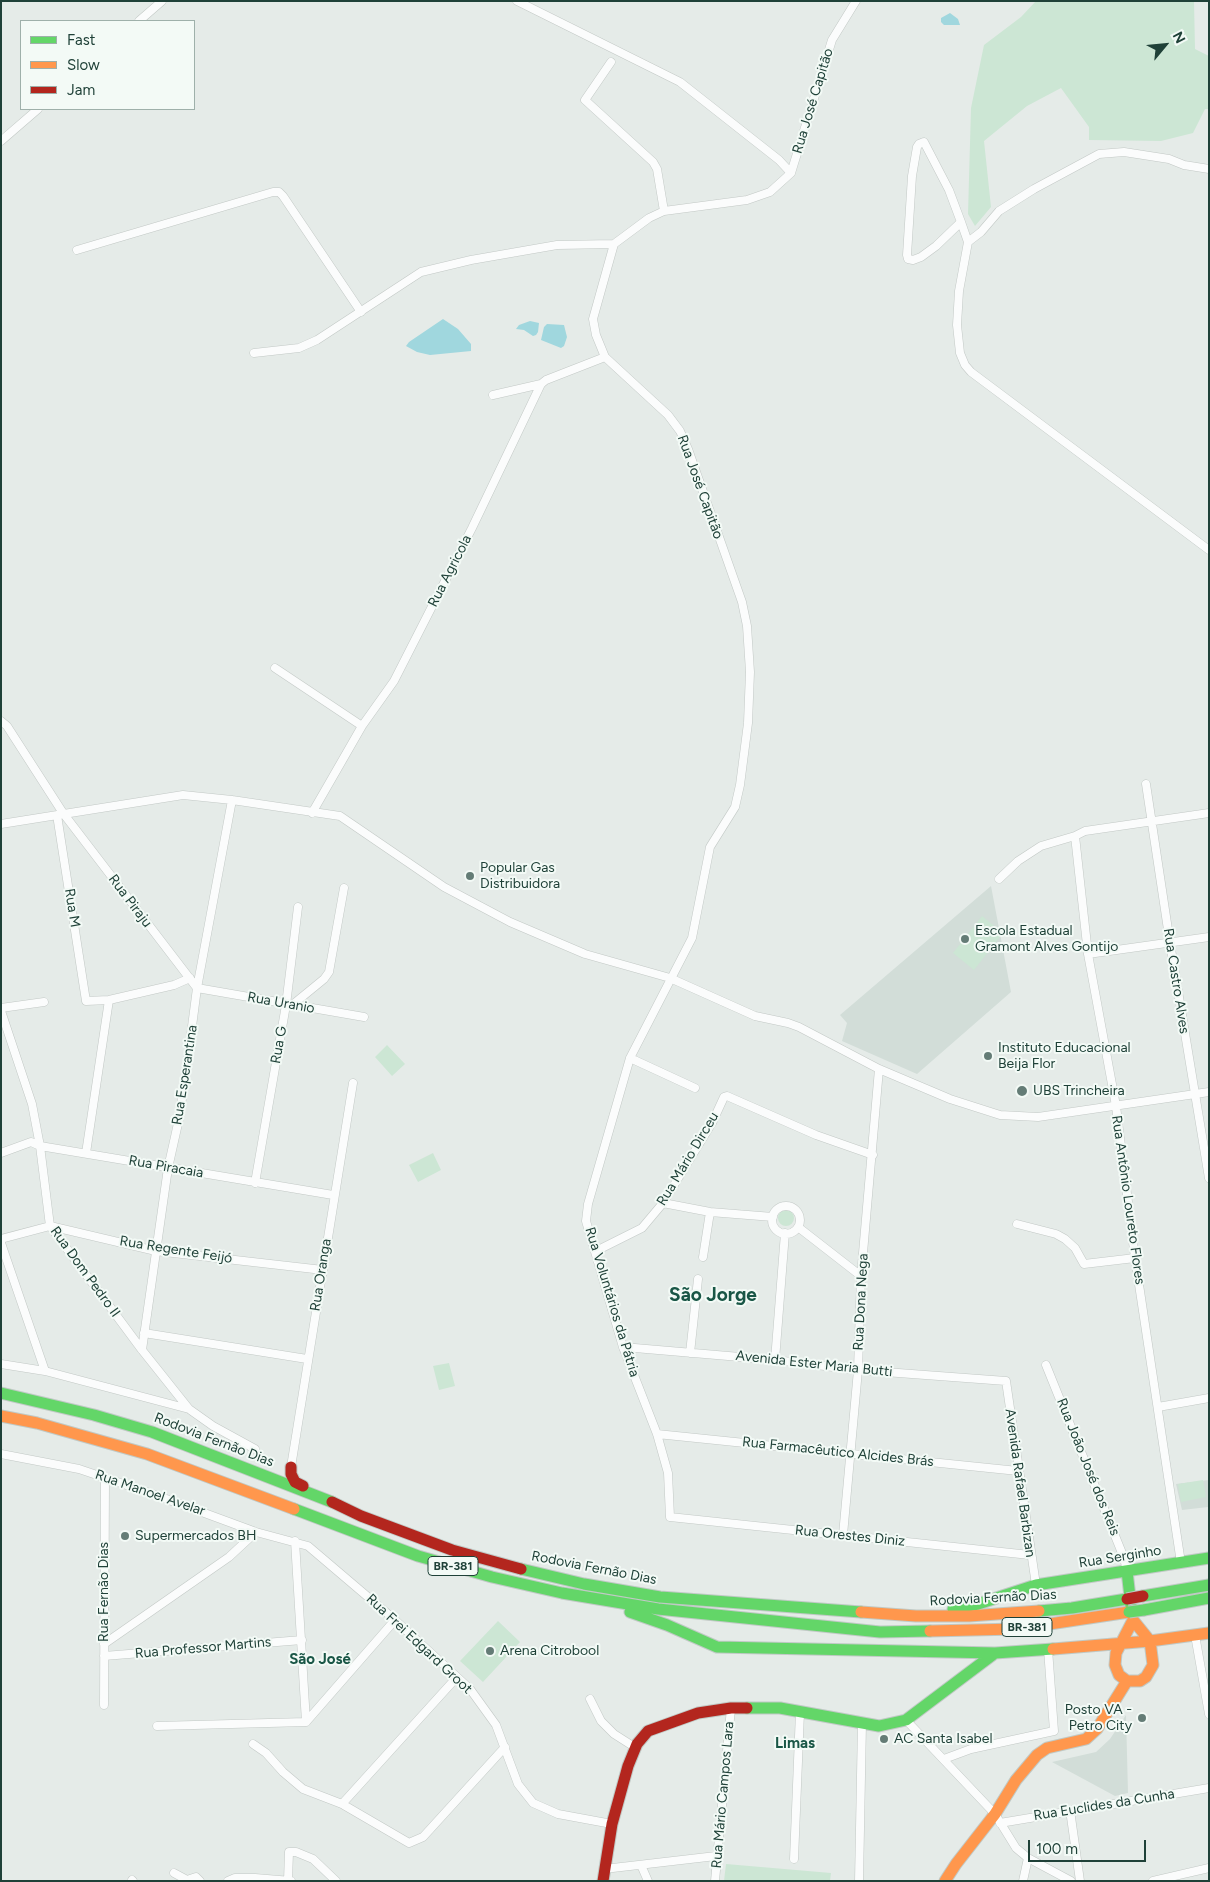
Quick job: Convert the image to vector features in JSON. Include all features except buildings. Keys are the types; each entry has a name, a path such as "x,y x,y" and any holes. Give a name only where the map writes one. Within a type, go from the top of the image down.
{"main road":[{"name":"Rodovia Fernão Dias","path":"1,1394 94,1414 152,1432 322,1497 361,1516 452,1550 488,1561 584,1584 660,1597 916,1616 969,1616 1072,1608 1209,1585"},
{"name":"Rodovia Fernão Dias","path":"1,1416 56,1428 147,1454 418,1556 492,1577 562,1593 658,1609 880,1632 1016,1629 1131,1616 1144,1610 1209,1598"},
{"path":"290,1467 295,1482 322,1497"},
{"name":"Rua Serginho","path":"864,1612 958,1609 1036,1586 1209,1558"},
{"path":"1127,1571 1131,1616 1116,1653 1115,1665 1119,1675 1127,1681 1140,1680 1146,1677 1152,1669 1150,1641 1131,1616"},
{"path":"562,1593 576,1601 637,1613 667,1624 689,1636 717,1647 995,1653 1150,1641 1209,1633"},
{"path":"603,1875 612,1824 628,1766 636,1748 648,1731 698,1713 731,1708 780,1708 880,1726 906,1720 995,1653"},
{"path":"945,1881 956,1864 997,1819 1016,1780 1037,1755 1047,1748 1086,1739 1097,1729 1127,1681"}],"street":[{"path":"140,20 162,1"},
{"path":"254,353 299,348 327,335 421,272 471,260 557,245 614,244 649,218 664,211 746,200 770,192 791,173 779,160 680,82 517,1"},
{"name":"Rua José Capitão","path":"791,173 832,40 856,1"},
{"path":"611,62 585,100 653,162 657,169 664,211"},
{"path":"1,141 37,110"},
{"path":"961,222 936,246 921,257 913,260 908,259 912,176 919,144 924,142 949,190 961,222 968,242 959,291 957,325 960,353 965,365 971,372 1021,410 1209,550"},
{"path":"968,242 981,232 1000,210 1034,188 1099,154 1124,152 1169,159 1184,165 1209,169"},
{"path":"77,250 273,192 279,192 362,312"},
{"name":"Rua José Capitão","path":"614,244 593,319 596,335 605,357 668,416 680,432 688,449 742,602 747,626 750,672 748,723 740,785 735,807 710,847 692,938 670,978"},
{"path":"493,395 541,384 546,380 605,357"},
{"name":"Rua Agricola","path":"312,813 362,726 394,681 472,528 541,384"},
{"path":"275,668 362,726"},
{"name":"Rua Piraju","path":"1,720 7,726 60,814 197,988"},
{"name":"Rua Castro Alves","path":"1146,784 1194,1094 1209,1178"},
{"path":"1,824 182,795 232,800 340,816 444,887 510,922 585,954 670,978 755,1016 799,1027 879,1069 950,1099 1000,1114 1038,1117 1209,1092"},
{"name":"Rua Esperantina","path":"142,1350 168,1168 179,1119 197,988 232,800"},
{"path":"999,878 1018,861 1041,846 1075,836 1084,831 1209,813"},
{"name":"Rua M","path":"60,814 86,1001 109,1000"},
{"name":"Rua Antônio Loureto Flores","path":"1075,836 1088,954 1116,1106 1135,1258 1181,1563"},
{"path":"289,1005 324,979 329,972 344,888"},
{"name":"Rua G","path":"255,1183 289,1005 298,907"},
{"path":"1088,954 1209,937"},
{"path":"86,1153 109,1000 174,984 190,978"},
{"name":"Rua Voluntários da Pátria","path":"670,978 630,1058 588,1204 586,1221 622,1347 657,1434 668,1473 670,1517"},
{"name":"Rua Uranio","path":"197,988 364,1017"},
{"path":"1,1009 44,1002"},
{"name":"Rua Dom Pedro II","path":"1,1009 32,1104 40,1146 50,1226 142,1350 189,1409 213,1426 255,1449"},
{"path":"630,1058 695,1088"},
{"name":"Rua Dona Nega","path":"843,1535 858,1370 861,1276 879,1069"},
{"name":"Rua Oranga","path":"290,1467 353,1083"},
{"name":"Rua Mário Dirceu","path":"596,1251 642,1228 664,1203 712,1123 724,1097 727,1096 816,1135 873,1155"},
{"name":"Rua Piracaia","path":"1,1152 29,1142 40,1146 334,1195"},
{"path":"664,1203 710,1212 773,1217"},
{"path":"790,1206 797,1211 800,1219 798,1227 792,1232 785,1233 777,1230 774,1226 773,1217 777,1209 790,1206"},
{"path":"703,1257 710,1212"},
{"path":"1017,1224 1056,1234 1065,1239 1075,1248 1084,1264 1135,1258"},
{"name":"Rua Regente Feijó","path":"1,1241 50,1226 156,1251 323,1270"},
{"path":"798,1227 861,1276"},
{"path":"775,1360 785,1233"},
{"path":"1,1241 45,1371"},
{"path":"690,1352 698,1279"},
{"path":"144,1333 307,1359"},
{"name":"Avenida Ester Maria Butti","path":"622,1347 775,1360 858,1370 1006,1381"},
{"path":"1,1364 45,1371 189,1409"},
{"name":"Rua João José dos Reis","path":"1046,1365 1124,1558 1127,1571"},
{"name":"Avenida Rafael Barbizan","path":"1006,1381 1036,1586"},
{"path":"1158,1407 1209,1398"},
{"name":"Rua Farmacêutico Alcides Brás","path":"657,1434 850,1452 1018,1471"},
{"name":"Rua Manoel Avelar","path":"1,1454 79,1469 150,1492 256,1532 295,1541"},
{"name":"Rua Fernão Dias","path":"104,1705 105,1478"},
{"name":"Rua Orestes Diniz","path":"670,1517 1030,1555"},
{"path":"104,1644 229,1557 256,1532"},
{"path":"295,1541 306,1722"},
{"name":"Rua Frei Edgard Groot","path":"295,1541 308,1546 395,1620 470,1689 496,1725 518,1784 532,1803 558,1814 612,1824"},
{"path":"157,1726 306,1722 395,1620"},
{"path":"1194,1635 1209,1714"},
{"name":"Rua Professor Martins","path":"104,1656 302,1640"},
{"path":"944,1759 971,1749 1054,1731 1048,1648"},
{"path":"342,1804 457,1677"},
{"path":"590,1699 601,1721 614,1734 636,1748"},
{"name":"Rua Mário Campos Lara","path":"715,1881 731,1708"},
{"path":"794,1859 800,1712"},
{"path":"906,1720 925,1742 944,1759 997,1819 1016,1848 1028,1858 1071,1881"},
{"path":"859,1881 862,1723"},
{"path":"253,1744 303,1789 342,1804 409,1843 423,1837 505,1746"},
{"name":"Rua Euclides da Cunha","path":"997,1819 1070,1810 1209,1788"},
{"path":"1070,1810 1080,1881"},
{"path":"228,1881 235,1878 255,1878 289,1881 289,1852 296,1852 313,1859 336,1881"},
{"path":"603,1875 641,1865 716,1856"},
{"path":"1024,1881 1028,1858"},
{"path":"641,1865 648,1881"},
{"path":"1152,1881 1209,1868"},
{"path":"174,1873 188,1880 196,1877 200,1881"}],"shaded area":[{"name":"Escola Estadual Gramont Alves Gontijo","path":"991,886 1011,992 917,1074 842,1041 847,1023 840,1015"},
{"path":"1209,1480 1209,1512 1208,1507 1182,1510 1176,1484"},
{"path":"1126,1715 1128,1793 1115,1796 1052,1762 1096,1752 1110,1739"}],"green space":[{"path":"1036,1 1194,1 1195,49 1209,56 1209,109 1205,109 1193,133 1161,141 1089,140 1089,127 1061,88 1027,106 984,141 991,207 975,226 968,214 971,108 984,45 1021,17"},
{"path":"982,916 1003,933 974,970 953,953"},
{"path":"387,1045 405,1064 392,1076 375,1057"},
{"path":"433,1153 441,1170 418,1182 409,1165"},
{"path":"783,1210 789,1210 794,1215 792,1224 783,1226 778,1221 778,1215"},
{"path":"449,1363 455,1386 439,1390 433,1366"},
{"path":"1203,1480 1206,1497 1181,1502 1178,1484"},
{"name":"Arena Citrobool","path":"498,1621 520,1642 483,1682 460,1661"},
{"path":"726,1864 831,1873 830,1881 724,1881"}],"water":[{"path":"950,13 958,19 960,25 944,25 941,22 941,18"},
{"path":"443,319 458,329 471,344 471,351 430,355 417,352 406,346 409,342"},
{"path":"530,321 539,323 536,335 533,336 524,330 516,329 519,325"},
{"path":"547,324 564,325 567,337 564,346 561,348 541,340 544,327"}],"traffic: fast":[{"path":"1,1393 94,1415 152,1432 332,1502"},
{"path":"294,1509 418,1556 492,1577 562,1593 658,1609 880,1632 930,1631"},
{"path":"1036,1585 1209,1558"},
{"path":"521,1569 584,1584 660,1597 861,1612"},
{"path":"1127,1571 1131,1606"},
{"path":"953,1609 978,1604 1036,1585"},
{"path":"1143,1596 1209,1585"},
{"path":"1144,1610 1209,1598"},
{"path":"1039,1611 1127,1599"},
{"path":"1129,1612 1144,1610"},
{"path":"630,1612 667,1625 717,1647 995,1653"},
{"path":"747,1708 780,1708 879,1726 906,1720 995,1653 1053,1649"}],"traffic: slow":[{"path":"1,1416 37,1423 147,1454 294,1509"},
{"path":"861,1612 916,1616 969,1616 1039,1611"},
{"path":"930,1631 1016,1629 1129,1612"},
{"path":"1133,1620 1150,1641 1153,1665 1146,1677 1140,1681 1127,1681 1119,1675 1115,1665 1116,1653 1133,1620"},
{"path":"1053,1649 1150,1641 1209,1633"},
{"path":"945,1881 995,1814 1016,1780 1037,1755 1047,1748 1086,1739 1097,1729 1127,1681"}],"traffic: jam":[{"path":"291,1467 291,1474 295,1482 303,1486"},
{"path":"332,1502 361,1516 452,1550 521,1569"},
{"path":"1127,1599 1143,1596"},
{"path":"603,1881 612,1824 628,1766 637,1744 648,1731 698,1713 731,1708 747,1708"}],"place":[{"name":"Popular Gas Distribuidora","path":"470,876"},
{"name":"Escola Estadual Gramont Alves Gontijo","path":"965,939"},
{"name":"Instituto Educacional Beija Flor","path":"988,1056"},
{"name":"UBS Trincheira","path":"1022,1091"},
{"name":"Supermercados BH","path":"125,1536"},
{"name":"Arena Citrobool","path":"490,1651"},
{"name":"Posto VA - Petro City","path":"1142,1718"},
{"name":"AC Santa Isabel","path":"884,1739"}],"district":[{"name":"São Jorge","path":"713,1295"},
{"name":"São José","path":"320,1660"},
{"name":"Limas","path":"795,1744"}]}
